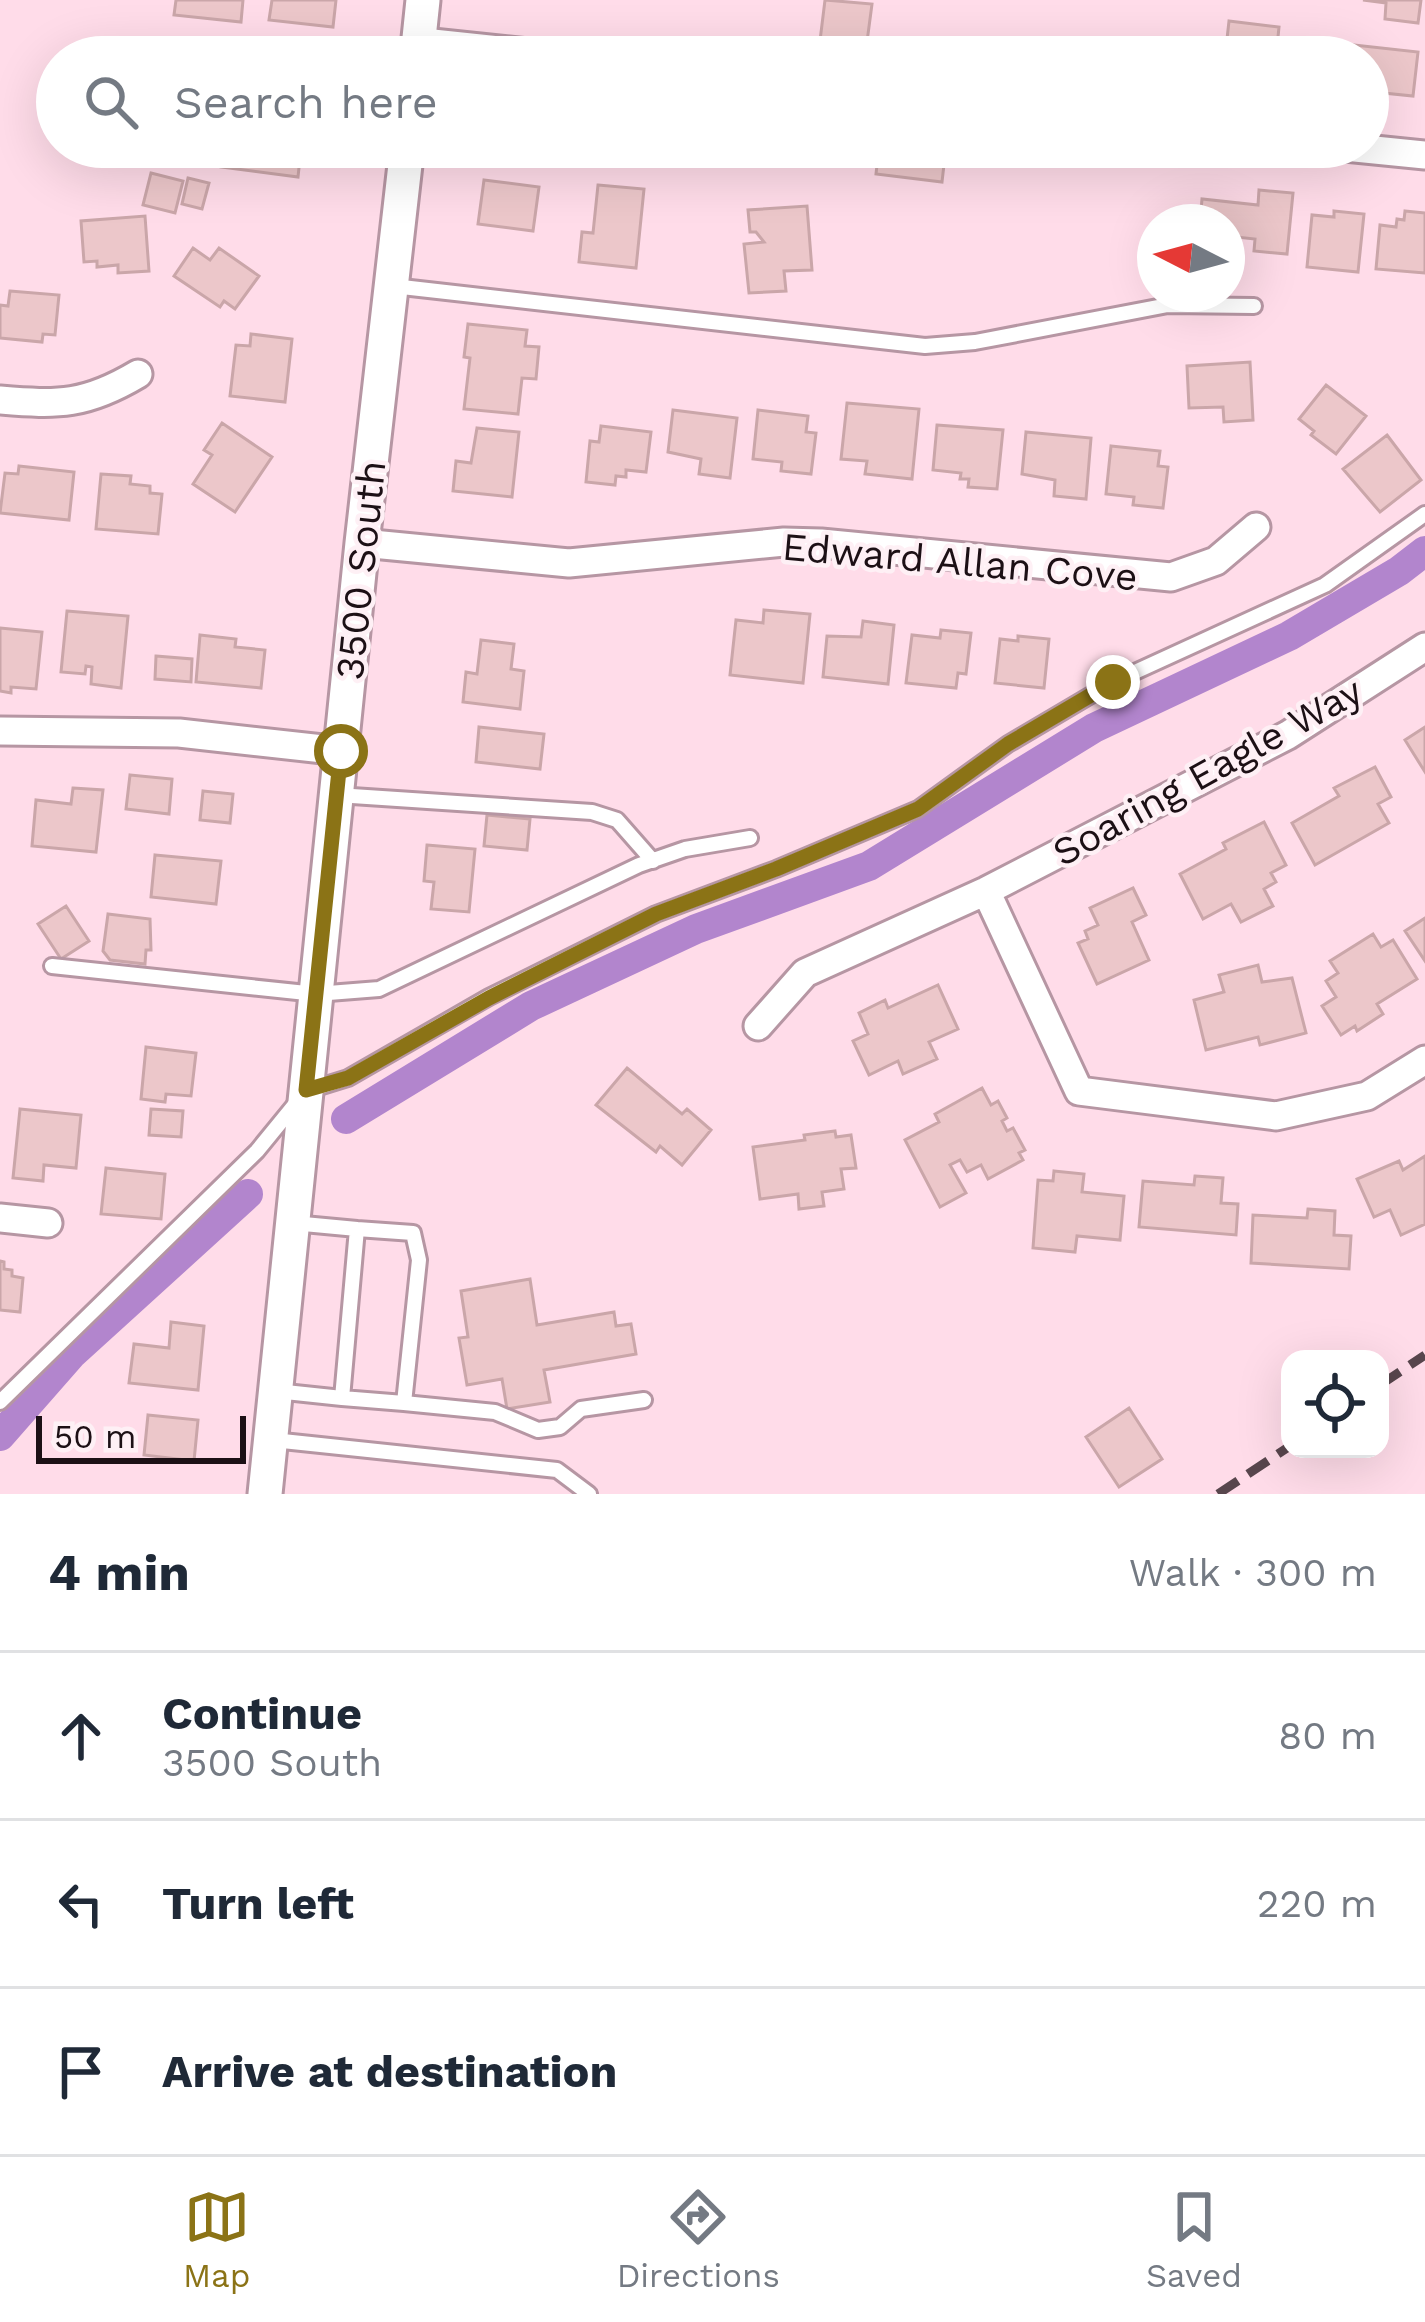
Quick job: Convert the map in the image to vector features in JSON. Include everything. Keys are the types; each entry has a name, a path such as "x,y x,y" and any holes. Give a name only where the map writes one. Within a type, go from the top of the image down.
{"street":[{"path":"419,36 423,0"},
{"path":"1389,151 1425,154"},
{"name":"3500 South","path":"265,1494 405,168"},
{"path":"0,400 56,405 81,401 104,395 138,374"},
{"name":"Edward Allan Cove","path":"362,543 568,563 784,542 821,543 1171,577 1216,561 1256,526"},
{"name":"Soaring Eagle Way","path":"758,1027 806,974 986,891 1288,735 1425,647"},
{"path":"0,731 178,733 341,751"},
{"path":"986,891 1079,1091 1276,1116 1367,1096 1425,1060"},
{"path":"0,1218 48,1223"}],"lane":[{"path":"393,286 926,346 975,342 1168,305 1254,306"},
{"path":"0,1402 257,1151 306,1095 348,1078 489,998 656,914 918,809 1008,744 1113,682 1325,585 1425,514"},
{"path":"337,795 592,812 617,820 653,861"},
{"path":"52,966 316,994 380,989 653,861 685,849 749,838"},
{"path":"293,1223 412,1232 418,1260 404,1403"},
{"path":"342,1398 357,1229"},
{"path":"276,1391 495,1412 538,1430 560,1427 581,1409 644,1400"},
{"path":"271,1440 556,1470 589,1494"}],"building":[{"path":"176,0 243,0 241,22 174,15"},
{"path":"272,0 336,0 333,27 269,20"},
{"path":"825,0 872,4 868,36 821,36"},
{"path":"1363,0 1421,0 1418,23 1385,19 1386,3"},
{"path":"1229,21 1279,27 1278,36 1227,36"},
{"path":"1389,49 1418,52 1413,96 1389,94"},
{"path":"229,168 299,168 298,177"},
{"path":"877,168 944,168 942,182 876,174"},
{"path":"151,173 183,181 175,213 143,205"},
{"path":"188,178 209,183 202,209 182,204"},
{"path":"484,180 539,187 533,231 478,224"},
{"path":"598,185 644,189 636,268 579,262 582,232 593,233"},
{"path":"1259,190 1293,193 1287,254 1254,251 1255,239 1245,238 1245,204 1202,204 1202,199 1258,205"},
{"path":"807,206 812,270 784,271 786,291 749,293 744,244 764,242 750,232 748,210"},
{"path":"1334,211 1364,214 1358,272 1307,267 1312,215 1334,217"},
{"path":"1405,211 1425,213 1425,273 1376,269 1380,225 1396,227"},
{"path":"145,216 149,271 118,273 118,265 97,267 97,261 84,262 81,221"},
{"path":"193,248 210,260 219,248 259,276 235,309 224,301 220,307 174,276"},
{"path":"10,291 59,295 55,335 43,334 42,342 0,338 0,305 8,306"},
{"path":"468,324 527,330 525,346 539,347 536,379 522,378 518,414 464,409"},
{"path":"251,334 292,339 285,402 230,396 236,345 250,346"},
{"path":"1250,362 1253,420 1224,422 1223,407 1189,408 1187,366"},
{"path":"1326,385 1366,416 1336,454 1299,419"},
{"path":"847,403 919,409 912,479 865,474 867,461 841,459"},
{"path":"673,410 737,418 730,478 699,474 701,459 668,452"},
{"path":"758,410 808,416 806,432 816,433 811,474 781,471 782,462 753,459"},
{"path":"222,423 272,457 235,512 193,484 212,455 204,450"},
{"path":"937,425 1003,430 997,489 968,487 969,479 960,479 961,473 933,470"},
{"path":"601,426 651,432 646,472 626,470 626,477 616,476 615,485 586,482 590,441 599,442"},
{"path":"477,428 519,432 512,497 453,491 456,461 471,463"},
{"path":"1026,432 1091,438 1086,499 1054,496 1055,480 1022,474"},
{"path":"1387,435 1421,480 1380,512 1343,469"},
{"path":"1111,446 1160,451 1158,466 1168,467 1163,508 1133,505 1134,497 1106,494"},
{"path":"19,466 74,472 69,520 0,513 5,473 18,474"},
{"path":"101,474 131,476 130,484 150,486 150,493 162,494 158,534 96,529"},
{"path":"764,610 810,614 803,683 730,675 736,620 763,623"},
{"path":"67,611 128,616 121,688 91,684 92,667 86,666 85,674 61,672"},
{"path":"863,621 894,625 888,684 823,677 827,636 861,637"},
{"path":"0,628 42,632 36,689 0,691"},
{"path":"941,630 971,633 966,674 958,673 956,688 906,683 912,635 940,638"},
{"path":"200,635 236,639 235,647 265,650 261,688 196,682"},
{"path":"1018,636 1049,639 1044,688 995,683 1000,639 1018,641"},
{"path":"481,640 514,644 511,669 524,671 520,709 463,702 466,672 477,674"},
{"path":"156,656 192,659 191,682 155,679"},
{"path":"479,727 544,734 540,769 476,762"},
{"path":"1425,727 1425,772 1405,740"},
{"path":"1375,767 1391,797 1378,804 1389,823 1315,865 1292,823 1339,796 1334,788"},
{"path":"130,775 172,779 169,814 126,809"},
{"path":"73,788 103,790 96,852 32,846 36,800 71,804"},
{"path":"203,791 233,794 230,823 200,820"},
{"path":"487,815 530,819 527,850 484,846"},
{"path":"1264,822 1286,865 1271,873 1276,882 1264,889 1273,906 1241,922 1231,904 1203,919 1180,874 1226,849 1223,843"},
{"path":"427,845 475,849 469,912 431,909 434,882 424,881"},
{"path":"155,855 221,861 216,904 151,897"},
{"path":"1133,888 1146,915 1132,922 1149,960 1097,984 1078,943 1088,939 1085,931 1098,925 1090,908"},
{"path":"66,906 89,941 61,959 38,924"},
{"path":"108,914 150,919 151,950 146,950 145,964 110,960 103,951"},
{"path":"1425,918 1425,961 1405,931"},
{"path":"1373,934 1381,947 1393,940 1417,979 1377,1004 1383,1014 1341,1035 1322,1006 1336,997 1326,981 1338,973 1330,961"},
{"path":"1258,965 1262,982 1292,978 1306,1033 1260,1045 1258,1037 1206,1050 1194,1000 1224,992 1219,975"},
{"path":"938,985 958,1029 929,1042 937,1059 903,1074 898,1061 869,1075 853,1041 868,1034 859,1013 885,1000 888,1008"},
{"path":"146,1047 196,1053 191,1096 166,1094 165,1102 141,1099"},
{"path":"627,1068 682,1114 687,1109 711,1130 682,1165 660,1146 656,1152 596,1105"},
{"path":"982,1088 991,1105 998,1101 1007,1118 1002,1121 1007,1131 1013,1128 1025,1150 1019,1153 1023,1160 988,1179 981,1165 967,1172 960,1160 950,1165 966,1193 940,1207 905,1140 939,1122 935,1114"},
{"path":"20,1109 81,1115 76,1168 44,1165 43,1181 13,1178"},
{"path":"151,1109 183,1111 181,1137 149,1135"},
{"path":"835,1131 836,1137 851,1135 856,1168 841,1169 844,1189 822,1192 824,1206 799,1209 798,1194 760,1199 753,1147"},
{"path":"1425,1156 1425,1224 1401,1235 1390,1210 1374,1217 1357,1179 1399,1161 1403,1170"},
{"path":"106,1168 165,1174 161,1219 101,1214"},
{"path":"1054,1171 1084,1174 1082,1192 1124,1196 1120,1240 1077,1236 1075,1252 1033,1248 1038,1180 1053,1181"},
{"path":"1195,1176 1223,1178 1221,1203 1238,1204 1236,1235 1139,1227 1143,1181 1194,1185"},
{"path":"1308,1209 1335,1211 1334,1235 1351,1236 1349,1269 1251,1263 1253,1215 1307,1218"},
{"path":"0,1261 4,1269 12,1270 12,1276 23,1278 20,1312 0,1310"},
{"path":"530,1279 537,1325 614,1312 616,1326 631,1324 636,1354 544,1370 550,1402 507,1409 502,1379 467,1385 459,1338 468,1337 461,1291"},
{"path":"171,1322 204,1326 198,1390 129,1383 134,1344 169,1348"},
{"path":"1129,1408 1162,1459 1119,1487 1086,1437"},
{"path":"148,1415 198,1420 194,1461 144,1455"}],"waterway":[{"path":"346,1119 531,1006 696,929 869,866 1094,728 1289,636 1425,551"},
{"path":"0,1436 71,1355 248,1194"}],"railway":[{"path":"1389,1379 1425,1355"},
{"path":"1218,1494 1281,1452"}],"route":[{"path":"341,751 306,1090 348,1078 489,998 656,914 918,809 1008,744 1113,682"}]}
